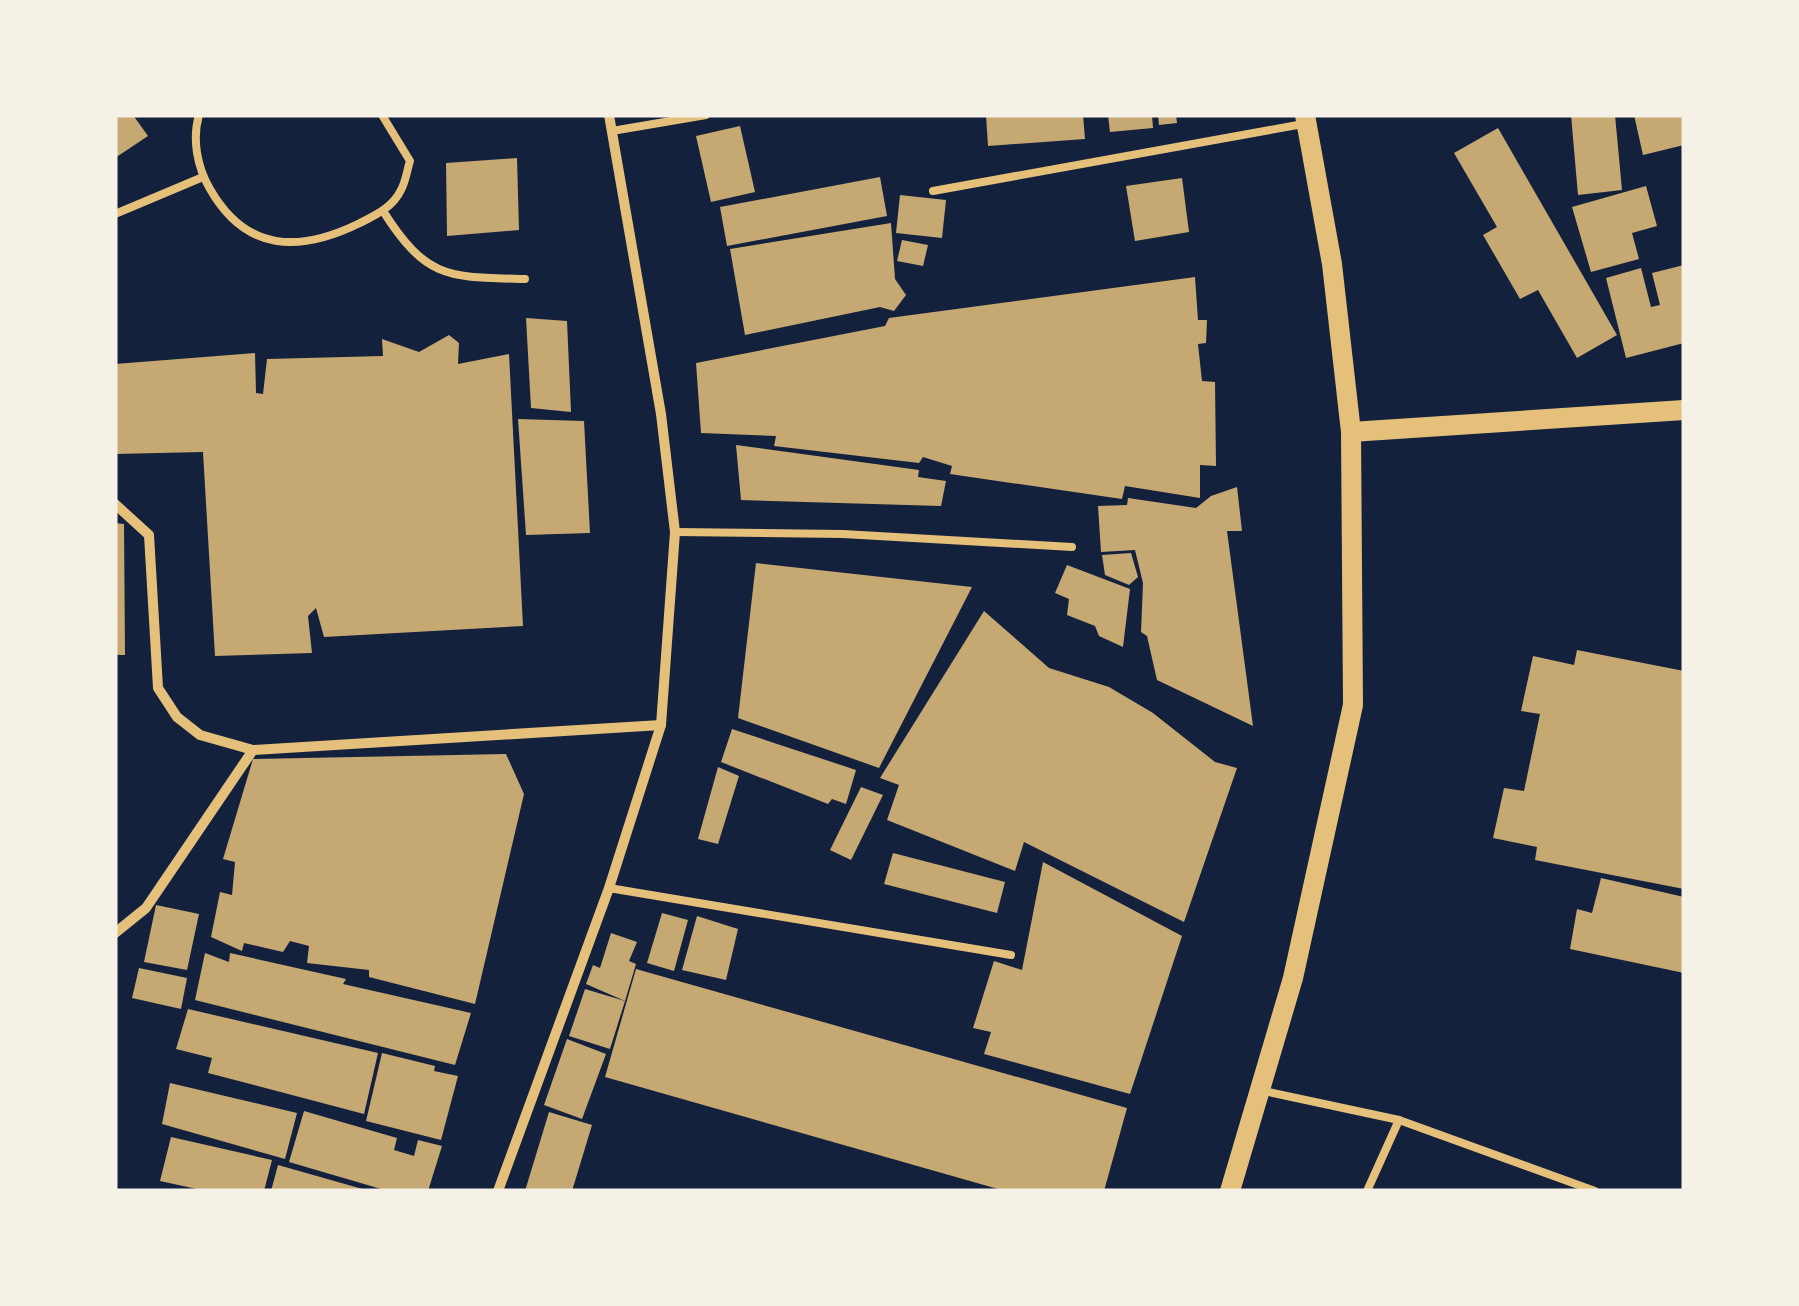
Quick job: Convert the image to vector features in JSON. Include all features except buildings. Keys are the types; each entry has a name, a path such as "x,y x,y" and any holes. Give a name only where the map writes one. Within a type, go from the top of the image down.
{"main road":[{"path":"1230,1191 1294,978 1353,704 1352,432 1332,264 1306,119"},
{"path":"1352,432 1684,410"}],"street":[{"path":"498,1191 610,888 661,725 676,532 661,414 608,115"},
{"path":"115,504 148,534 158,688 177,717 200,735 252,750 661,725"},
{"path":"115,933 146,908 252,750"}],"lane":[{"path":"199,115 196,150 203,177 222,211 244,230 274,242 303,243 383,211 401,191 410,160 382,115"},
{"path":"612,131 706,115"},
{"path":"933,191 1306,119"},
{"path":"115,214 203,177"},
{"path":"383,211 407,248 458,278 525,280"},
{"path":"676,532 843,534 1072,547"},
{"path":"610,888 1011,955"},
{"path":"1260,1090 1399,1120 1595,1191"},
{"path":"1367,1191 1399,1120"}]}
